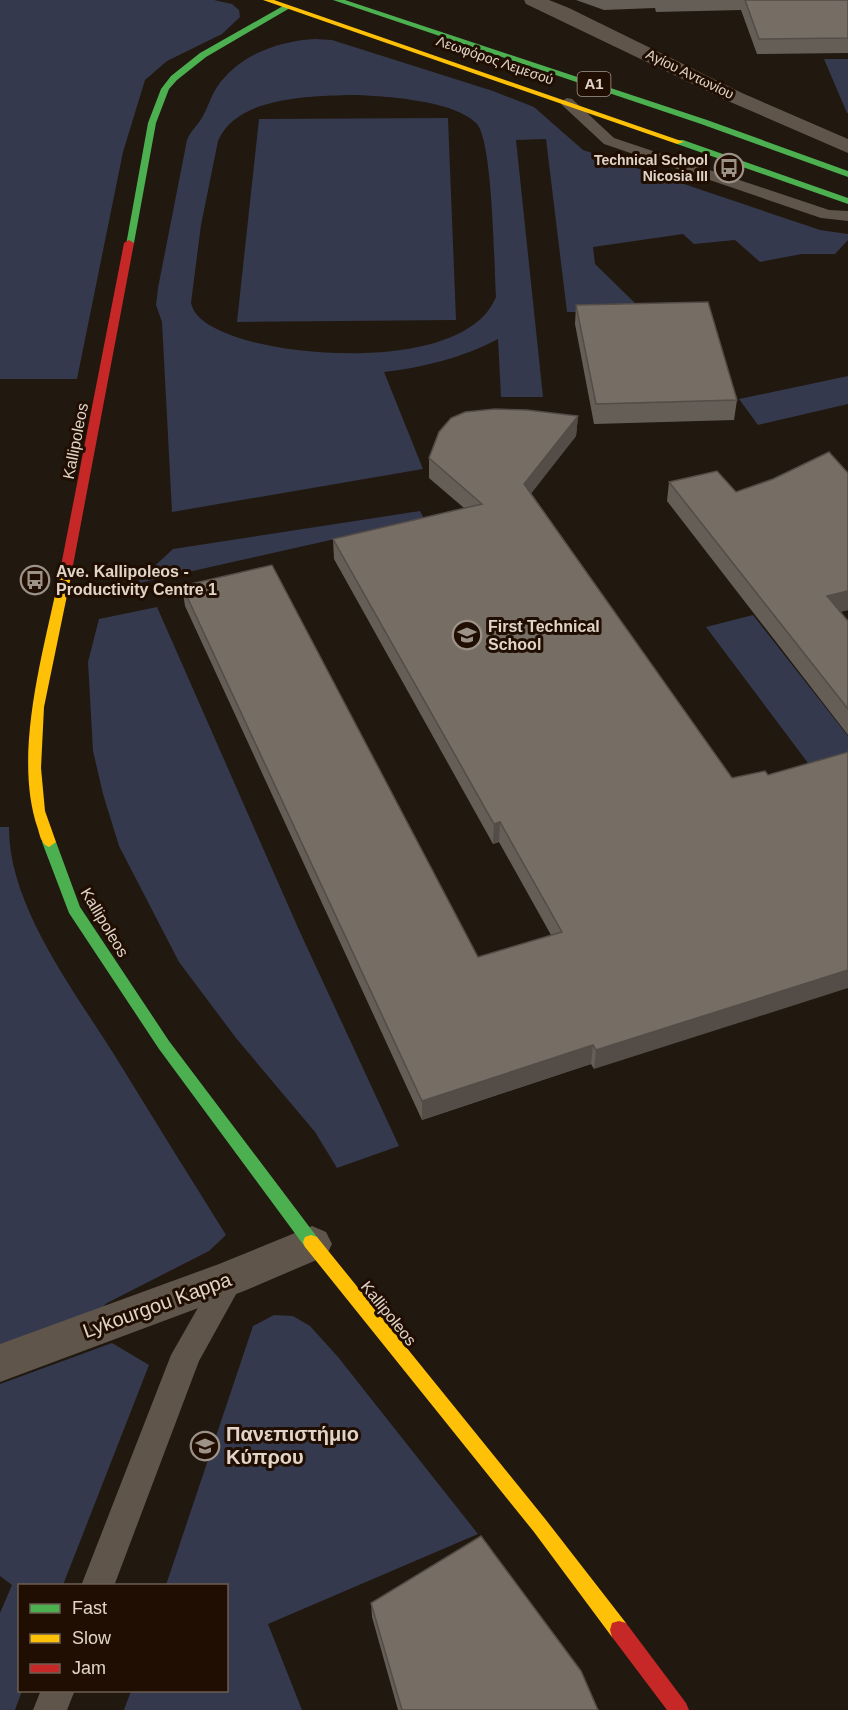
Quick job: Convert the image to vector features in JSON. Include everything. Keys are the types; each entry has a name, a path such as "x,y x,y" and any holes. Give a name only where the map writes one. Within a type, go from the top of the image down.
{"main road":[{"name":"Λεωφόρος Λεμεσού","path":"267,0 848,201"},
{"name":"Λεωφόρος Λεμεσού","path":"337,0 713,125 848,174"},
{"name":"Kallipoleos","path":"286,8 240,33 180,72 164,90 145,159 64,587 38,707 35,768 38,811 74,909 164,1045 312,1244 540,1526 680,1710"}],"street":[{"name":"Αγίου Αντωνίου","path":"533,0 735,97 848,147"},
{"name":"Lykourgou Kappa","path":"0,1363 230,1278 312,1244"}],"lane":[{"path":"567,102 609,141 827,215 848,216"},
{"path":"97,1584 186,1355 230,1278"},
{"path":"50,1710 57,1692"}],"shaded area":[{"path":"0,0 214,0 232,4 239,10 240,17 222,34 167,61 145,80 123,152 77,379 0,379"},
{"path":"301,40 332,40 493,91 534,107 583,150 820,230 848,234 848,240 835,254 802,254 760,262 735,240 694,244 683,234 593,247 595,264 635,303 704,304 711,312 567,312 546,139 516,140 543,397 501,397 498,339 443,361 384,372 423,469 172,512 162,322 156,305 187,140 203,116 217,87 236,66 260,52","holes":["353,95 400,98 436,105 453,109 477,124 482,136 490,179 496,297 478,321 450,338 414,348 374,353 332,353 256,343 228,334 206,323 196,314 191,303 201,225 218,141 228,126 241,115 258,107 297,98"]},
{"path":"824,59 848,59 848,113 847,113"},
{"path":"448,118 456,320 237,322 259,119"},
{"path":"848,376 848,404 758,425 739,399"},
{"path":"420,511 424,519 135,584 173,549"},
{"path":"157,607 299,930 399,1146 337,1168 315,1132 236,1038 179,962 119,846 93,751 88,662 99,619"},
{"path":"753,615 848,736 848,771 820,779 706,627"},
{"path":"0,827 9,827 12,857 20,887 47,947 226,1235 209,1251 107,1303 73,1333 0,1358"},
{"path":"274,1315 293,1316 310,1326 338,1357 478,1534 268,1624 302,1710 124,1710 131,1692 228,1692 228,1584 166,1584 253,1326"},
{"path":"112,1343 149,1365 63,1584 18,1584 18,1692 22,1692 15,1710 0,1710 0,1613 12,1585 0,1576 0,1384"}],"building":[{"path":"745,0 848,0 848,38 759,39"},
{"path":"708,302 737,400 596,404 576,305"},
{"path":"495,409 578,416 524,484 732,778 765,771 768,775 848,752 848,970 596,1050 593,1045 422,1101 182,586 272,565 478,957 562,932 500,822 494,824 333,539 482,504 429,458 439,432 451,418 465,412"},
{"path":"829,452 848,473 848,591 827,596 848,621 848,709 669,482 717,471 736,492 773,479"},
{"path":"481,1536 581,1671 598,1710 402,1710 371,1603"}],"traffic: fast":[{"path":"337,0 704,122 848,174"},
{"path":"129,243 152,123 165,89 174,78 203,55 286,8"},
{"path":"680,142 848,201"},
{"path":"49,842 74,909 164,1045 311,1242"}],"traffic: slow":[{"path":"267,0 680,142"},
{"path":"49,842 38,811 35,768 38,707 65,576"},
{"path":"311,1242 540,1526 619,1630"}],"traffic: jam":[{"path":"65,576 129,243"},
{"path":"619,1630 679,1710"}],"place":[{"name":"Technical School Nicosia III","path":"729,168"},
{"name":"Ave. Kallipoleos - Productivity Centre 1","path":"35,580"},
{"name":"First Technical School","path":"467,635"},
{"name":"Πανεπιστήμιο Κύπρου","path":"205,1446"}]}
